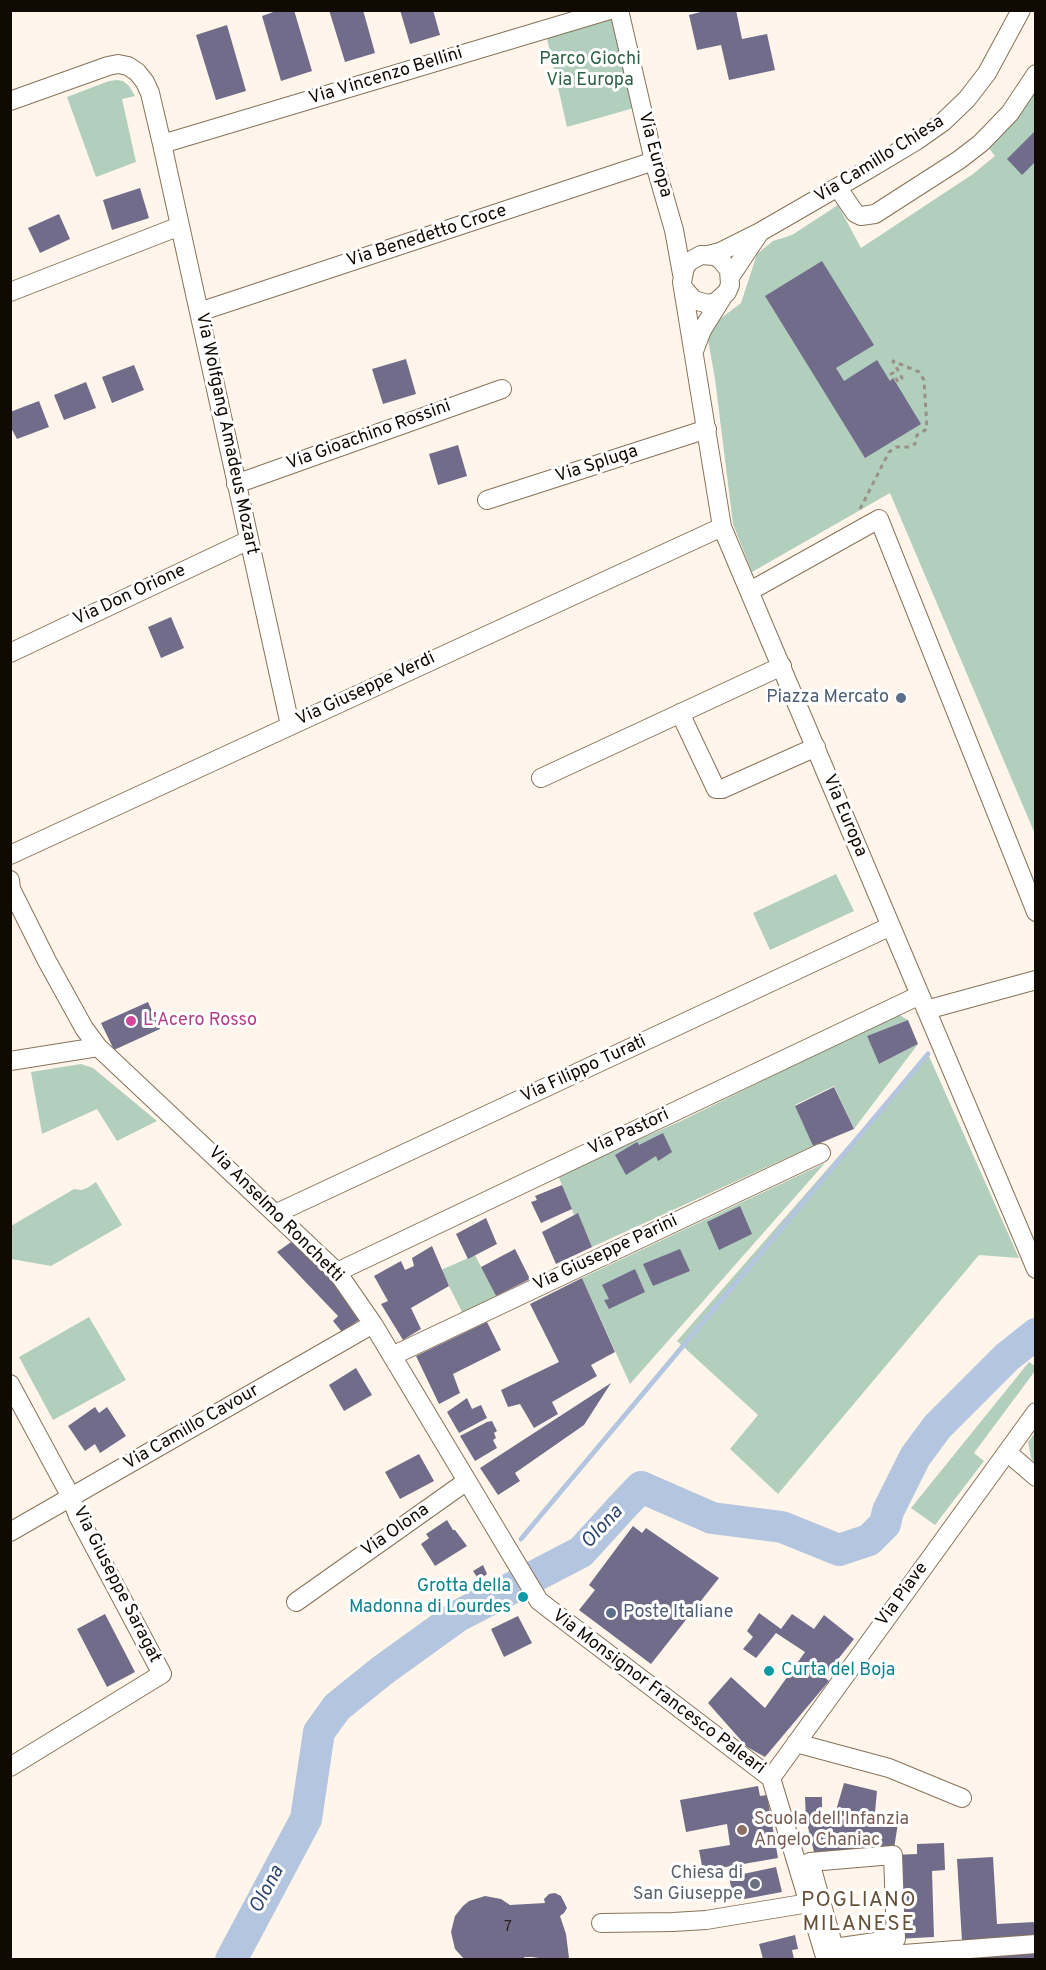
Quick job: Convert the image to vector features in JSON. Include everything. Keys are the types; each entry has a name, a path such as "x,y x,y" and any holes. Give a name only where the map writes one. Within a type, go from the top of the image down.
{"street":[{"name":"Via Vincenzo Bellini","path":"162,144 610,10"},
{"name":"Via Europa","path":"619,10 654,161 674,230 722,527 1035,1269"},
{"name":"Via Camillo Chiesa","path":"704,255 720,252 760,232 930,132 955,111 987,74 1021,10"},
{"name":"Via Wolfgang Amadeus Mozart","path":"10,101 118,64 128,66 137,72 150,93 290,725"},
{"path":"838,188 855,213 861,216 875,214 959,160 981,143 1010,112 1035,74"},
{"name":"Via Benedetto Croce","path":"199,312 654,161"},
{"path":"10,292 180,226"},
{"path":"674,230 704,255 720,259 725,263 730,277 730,285 713,316 702,330 694,351"},
{"name":"Via Camillo Chiesa","path":"730,277 760,232"},
{"path":"704,255 690,261 683,282 694,300 701,303 716,302 722,297"},
{"name":"Via Gioachino Rossini","path":"236,484 502,389"},
{"name":"Via Spluga","path":"487,500 707,429"},
{"path":"750,591 879,519 1035,912"},
{"name":"Via Giuseppe Verdi","path":"10,855 722,527"},
{"name":"Via Don Orione","path":"10,653 249,540"},
{"path":"541,777 782,666"},
{"path":"680,713 716,789 723,789 816,747"},
{"name":"Via Anselmo Ronchetti","path":"10,880 11,889 73,1009 98,1047 277,1213 337,1272 373,1324 538,1601"},
{"name":"Via Filippo Turati","path":"277,1213 891,926"},
{"path":"923,1002 1035,980"},
{"name":"Via Pastori","path":"337,1272 923,1002"},
{"path":"10,1061 98,1047"},
{"name":"Via Giuseppe Parini","path":"392,1356 821,1153"},
{"name":"Via Camillo Cavour","path":"10,1532 373,1324"},
{"path":"10,1384 71,1497"},
{"name":"Via Piave","path":"771,1778 1035,1412"},
{"path":"1007,1452 1035,1477"},
{"name":"Via Olona","path":"296,1602 467,1481"},
{"name":"Via Giuseppe Saragat","path":"10,1767 162,1674 78,1516 71,1497"},
{"name":"Via Monsignor Francesco Paleari","path":"538,1601 771,1778 809,1903 829,1956"},
{"path":"796,1743 889,1768 962,1798"},
{"path":"893,1855 896,1939 829,1956 810,1862 893,1855"},
{"path":"601,1923 706,1920 809,1903"},
{"path":"829,1956 1035,1944"}],"path":[{"path":"860,511 889,452 896,447 909,447 915,444 917,435 927,429 924,380 919,372 893,361 902,378 898,382 893,373 887,376"}],"green space":[{"name":"Parco Giochi Via Europa","path":"613,14 634,108 567,127 546,34"},
{"path":"117,80 129,86 135,96 122,99 136,162 96,177 67,97"},
{"path":"1035,90 1035,834 890,493 752,572 733,524 715,379 707,334 716,322 741,303 757,254 773,241 792,235 838,205 861,248 973,174 995,156 988,147"},
{"path":"836,874 854,911 770,950 753,913"},
{"path":"898,1014 908,1020 867,1036 879,1064 918,1044 854,1129 834,1086 795,1105 813,1146 592,1247 578,1214 574,1215 558,1175 681,1121"},
{"path":"928,1054 1019,1258 979,1255 778,1494 730,1449 758,1415 677,1341"},
{"path":"81,1064 93,1068 157,1121 117,1141 97,1109 42,1134 31,1072"},
{"path":"825,1163 630,1384 582,1278"},
{"path":"96,1182 122,1225 51,1266 11,1259 11,1226 74,1189 81,1190"},
{"path":"475,1255 496,1296 463,1314 441,1270"},
{"path":"89,1317 126,1380 53,1420 19,1357"},
{"path":"1029,1362 1035,1366 1035,1371 974,1453 984,1461 935,1525 911,1508"},
{"path":"1035,1433 1035,1463 1031,1458 1028,1442"}],"building":[{"path":"279,10 294,10 312,71 281,81 262,16"},
{"path":"329,10 363,10 375,53 345,62"},
{"path":"400,10 433,10 440,35 410,44"},
{"path":"708,10 736,10 742,39 767,34 775,70 729,80 721,45 697,50 689,15"},
{"path":"227,25 246,91 216,100 196,35"},
{"path":"1035,131 1035,162 1022,175 1007,159"},
{"path":"140,188 149,218 112,230 103,200"},
{"path":"59,214 70,239 40,253 28,228"},
{"path":"822,261 874,345 836,368 844,381 877,360 890,381 893,378 921,424 865,458 765,296"},
{"path":"406,359 416,394 383,404 372,369"},
{"path":"134,365 144,390 112,403 102,377"},
{"path":"86,382 96,408 64,420 54,395"},
{"path":"39,401 49,427 17,439 10,426 10,412"},
{"path":"458,445 467,476 438,485 429,454"},
{"path":"171,617 184,648 161,658 148,627"},
{"path":"148,1002 160,1029 114,1050 101,1023"},
{"path":"908,1020 918,1044 879,1064 867,1036"},
{"path":"834,1087 854,1129 813,1146 795,1106"},
{"path":"663,1133 672,1152 658,1161 656,1156 626,1175 615,1155 637,1142 639,1145"},
{"path":"562,1185 572,1209 541,1223 531,1202 537,1200 535,1196"},
{"path":"740,1206 752,1234 719,1250 707,1222"},
{"path":"578,1213 592,1247 556,1264 542,1232"},
{"path":"486,1218 497,1244 468,1259 456,1234"},
{"path":"294,1240 321,1271 327,1268 363,1317 342,1332 333,1321 338,1316 277,1252"},
{"path":"432,1246 449,1286 411,1308 421,1329 403,1340 381,1304 388,1301 374,1276 401,1261 405,1270 414,1266 412,1258"},
{"path":"515,1249 530,1279 496,1296 481,1267"},
{"path":"680,1249 690,1271 653,1286 643,1264"},
{"path":"635,1269 645,1292 609,1309 604,1300 609,1299 602,1285"},
{"path":"582,1278 615,1352 591,1365 597,1376 552,1402 558,1414 534,1428 520,1404 508,1407 501,1390 559,1362 530,1304"},
{"path":"487,1322 501,1350 453,1374 460,1393 439,1404 416,1356"},
{"path":"356,1368 372,1395 344,1411 329,1385"},
{"path":"611,1383 584,1425 515,1473 520,1481 498,1495 480,1468"},
{"path":"467,1398 472,1409 481,1405 487,1418 459,1433 447,1412"},
{"path":"95,1407 99,1413 107,1407 126,1436 100,1453 95,1444 85,1451 68,1426"},
{"path":"492,1421 497,1431 494,1433 496,1438 493,1440 497,1448 475,1461 460,1436"},
{"path":"419,1454 434,1481 400,1499 385,1472"},
{"path":"447,1520 467,1546 435,1566 421,1544 429,1538 426,1534"},
{"path":"633,1526 642,1533 646,1528 719,1578 651,1664 579,1610 595,1590 589,1585"},
{"path":"483,1565 487,1574 479,1580 473,1571"},
{"path":"759,1613 781,1629 792,1614 814,1629 824,1615 854,1639 824,1677 829,1681 765,1757 747,1747 708,1703 731,1677 765,1708 805,1652 776,1633 756,1658 743,1649 753,1637 747,1631"},
{"path":"105,1614 135,1672 107,1687 77,1629"},
{"path":"518,1616 532,1643 504,1657 491,1629"},
{"path":"844,1783 877,1791 874,1823 898,1823 893,1855 838,1860 814,1852 806,1819 805,1797 822,1797 822,1817 835,1814"},
{"path":"758,1786 760,1796 767,1795 778,1858 703,1871 699,1850 730,1845 727,1824 686,1832 680,1800"},
{"path":"944,1843 945,1870 932,1871 934,1937 896,1939 893,1855 917,1854 917,1844"},
{"path":"993,1857 997,1924 1035,1922 1035,1936 962,1941 957,1859"},
{"name":"Chiesa di San Giuseppe","path":"776,1867 782,1892 734,1901 729,1877"},
{"path":"555,1893 561,1896 567,1908 560,1916 566,1934 569,1958 464,1959 455,1949 451,1932 455,1916 469,1901 485,1896 501,1899 510,1905 545,1903 544,1899 549,1894"},
{"path":"795,1935 798,1949 792,1950 794,1959 763,1959 759,1944"},
{"path":"1035,1949 1035,1959 935,1959"}],"waterway":[{"path":"521,1539 928,1054"},
{"name":"Olona","path":"231,1960 306,1819 319,1732 337,1707 383,1670 458,1616 581,1552 641,1487 712,1518 782,1527 839,1550 869,1540 885,1524 888,1511 915,1457 937,1427 1007,1357 1036,1334"}],"place":[{"name":"Piazza Mercato","path":"901,698"},
{"name":"L'Acero Rosso","path":"131,1021"},
{"name":"Grotta della Madonna di Lourdes","path":"523,1597"},
{"name":"Poste Italiane","path":"611,1613"},
{"name":"Curta del Boja","path":"769,1671"},
{"name":"Scuola dell'Infanzia Angelo Chaniac","path":"742,1830"},
{"name":"Chiesa di San Giuseppe","path":"755,1884"}],"district":[{"name":"POGLIANO MILANESE","path":"859,1914"}]}
